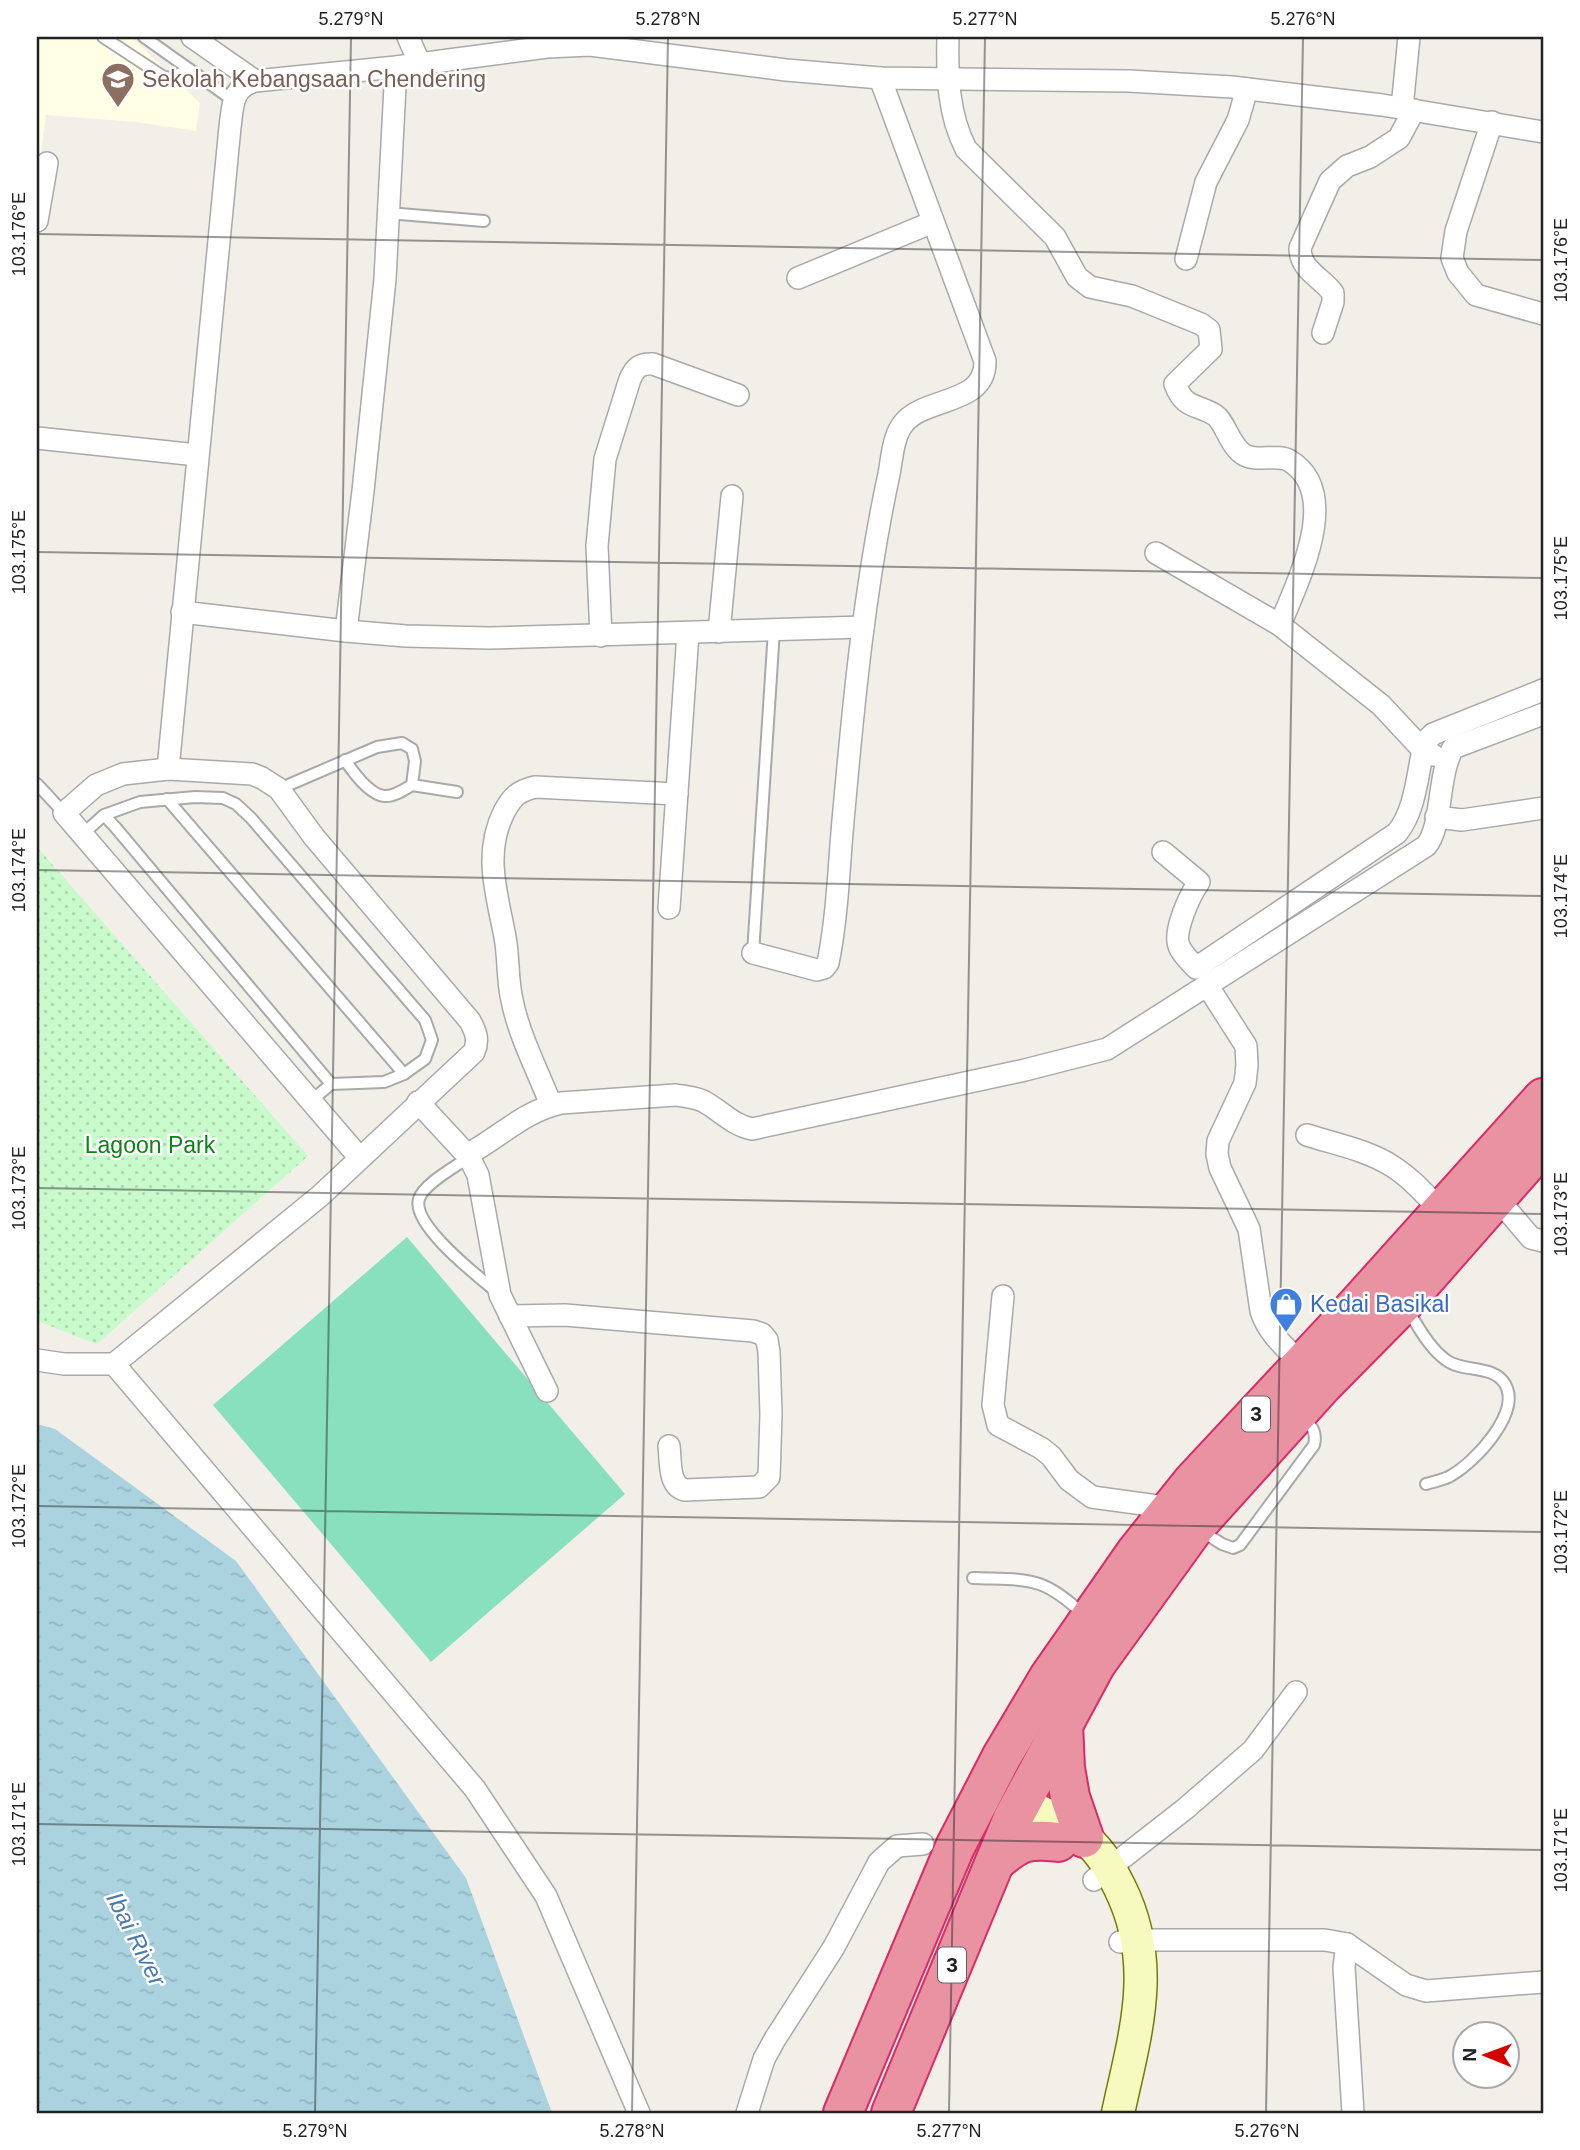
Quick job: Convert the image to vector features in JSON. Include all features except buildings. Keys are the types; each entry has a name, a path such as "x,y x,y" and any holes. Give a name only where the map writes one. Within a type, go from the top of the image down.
{"highway":[{"name":"3","path":"846,2106 962,1835 1002,1756 1049,1677 1088,1620 1136,1552 1184,1517 1299,1411 1403,1304 1501,1177 1543,1098"},
{"name":"3","path":"891,2113 995,1862 1014,1808 1184,1517 1192,1482 1441,1211 1501,1177 1543,1145"},
{"path":"995,1862 1017,1844 1036,1839 1071,1840 1063,1724"},
{"path":"962,1835 1014,1808 1003,1782 1002,1756"}],"street":[{"path":"192,37 255,81"},
{"path":"408,37 420,64"},
{"path":"948,37 946,79 959,135 966,149 1055,237 1077,277 1090,287 1132,296 1201,324 1209,330 1211,349 1177,382 1178,392 1192,407 1216,416 1227,437 1243,454 1249,457 1286,459 1310,481 1317,504 1313,534 1280,625"},
{"path":"1323,333 1334,293 1305,266 1300,259 1300,248 1330,181 1347,166 1370,157 1399,138 1398,107 1409,37"},
{"path":"168,769 234,101 237,91 244,84 420,64 493,46 590,45 786,70 880,78 1129,81 1247,89 1398,107 1543,132"},
{"path":"346,631 383,292 396,67"},
{"path":"752,953 817,970 828,963 863,627 885,490 897,435 903,424 912,416 972,390 985,374 985,361 880,78"},
{"path":"1186,258 1206,182 1232,134 1247,89"},
{"path":"1492,122 1456,231 1452,258 1458,274 1476,295 1543,314"},
{"path":"37,221 47,163"},
{"path":"798,278 933,222"},
{"path":"601,636 597,546 605,459 635,369 645,364 653,364 738,395"},
{"path":"37,438 197,455"},
{"path":"719,632 732,496"},
{"path":"1156,553 1280,625 1381,705 1423,750 1447,761"},
{"path":"182,612 346,631 489,638 863,627"},
{"path":"669,908 688,633"},
{"path":"1163,852 1199,882 1177,939 1180,948 1196,968 1397,833 1408,813 1426,741 1433,734 1543,690"},
{"path":"469,1157 506,1128 551,1105 581,1100 674,1095 701,1100 730,1120 752,1129 1094,1055 1426,846 1436,817 1450,752 1457,746 1543,714"},
{"path":"120,1372 320,1196 359,1157 423,1108 474,1052 477,1043 470,1021 314,837 279,789 252,774 168,769 123,774 96,785 64,813 84,833 359,1157"},
{"path":"551,1105 519,1025 512,1000 506,940 491,867 496,828 513,797 522,790 535,787 677,794"},
{"path":"1436,817 1462,821 1543,808"},
{"path":"1207,985 1246,1046 1244,1083 1218,1141 1220,1168 1249,1229 1264,1321 1271,1333 1302,1364"},
{"path":"423,1108 469,1157 478,1175 484,1196 488,1236 500,1295 547,1391"},
{"path":"1307,1135 1375,1157 1392,1166 1416,1184 1441,1211"},
{"path":"1501,1177 1531,1238 1543,1241"},
{"path":"1003,1296 993,1405 998,1426 1041,1448 1051,1456 1069,1480 1092,1497 1184,1517"},
{"path":"510,1315 565,1315 753,1331 762,1334 767,1340 769,1353 771,1414 769,1476 765,1483 759,1487 677,1488 673,1483 669,1446"},
{"path":"37,1360 120,1372 475,1789 546,1896 639,2113"},
{"path":"1102,1873 1185,1809 1253,1750 1296,1692"},
{"path":"1014,1808 1071,1840 1102,1873 1108,1902 1130,1941 1140,2006 1118,2113"},
{"path":"747,2113 769,2049 834,1947 879,1862 897,1846 923,1844"},
{"path":"1130,1941 1325,1940 1347,1944 1406,1985 1426,1991 1543,1982"},
{"path":"1098,2113 1116,2037 1130,1941"},
{"path":"1347,1944 1344,1967 1353,2113"}],"lane":[{"path":"103,37 164,77 171,78 189,69"},
{"path":"144,37 234,101"},
{"path":"388,213 484,221"},
{"path":"752,953 774,630"},
{"path":"279,789 377,747 402,743 412,749 415,761 412,785"},
{"path":"345,760 374,791 385,796 398,793 412,785 457,792"},
{"path":"37,784 64,813"},
{"path":"84,833 104,815 140,802 223,798 236,804 425,1020 432,1040 425,1059 404,1074 384,1082 331,1084 311,1101"},
{"path":"167,800 404,1074"},
{"path":"104,815 331,1084"},
{"path":"469,1157 427,1187 419,1197 418,1206 424,1222 463,1264 500,1295"},
{"path":"1403,1304 1432,1347 1447,1361 1458,1366 1490,1372 1499,1377 1506,1385 1509,1401 1504,1418 1483,1449 1450,1477 1426,1483"},
{"path":"973,1578 1031,1580 1048,1586 1068,1600 1088,1620"}],"shaded area":[{"name":"Sekolah Kebangsaan Chendering","path":"37,37 131,37 200,103 196,131 136,122 46,115 37,181"}],"green space":[{"name":"Lagoon Park","path":"37,847 308,1156 97,1344 37,1321"},
{"path":"407,1237 625,1494 431,1662 213,1405"}],"water":[{"name":"Ibai River","path":"37,1424 55,1429 236,1561 466,1878 552,2113 37,2113"}],"place":[{"name":"Sekolah Kebangsaan Chendering","path":"118,109"},
{"name":"Kedai Basikal","path":"1286,1334"}]}
